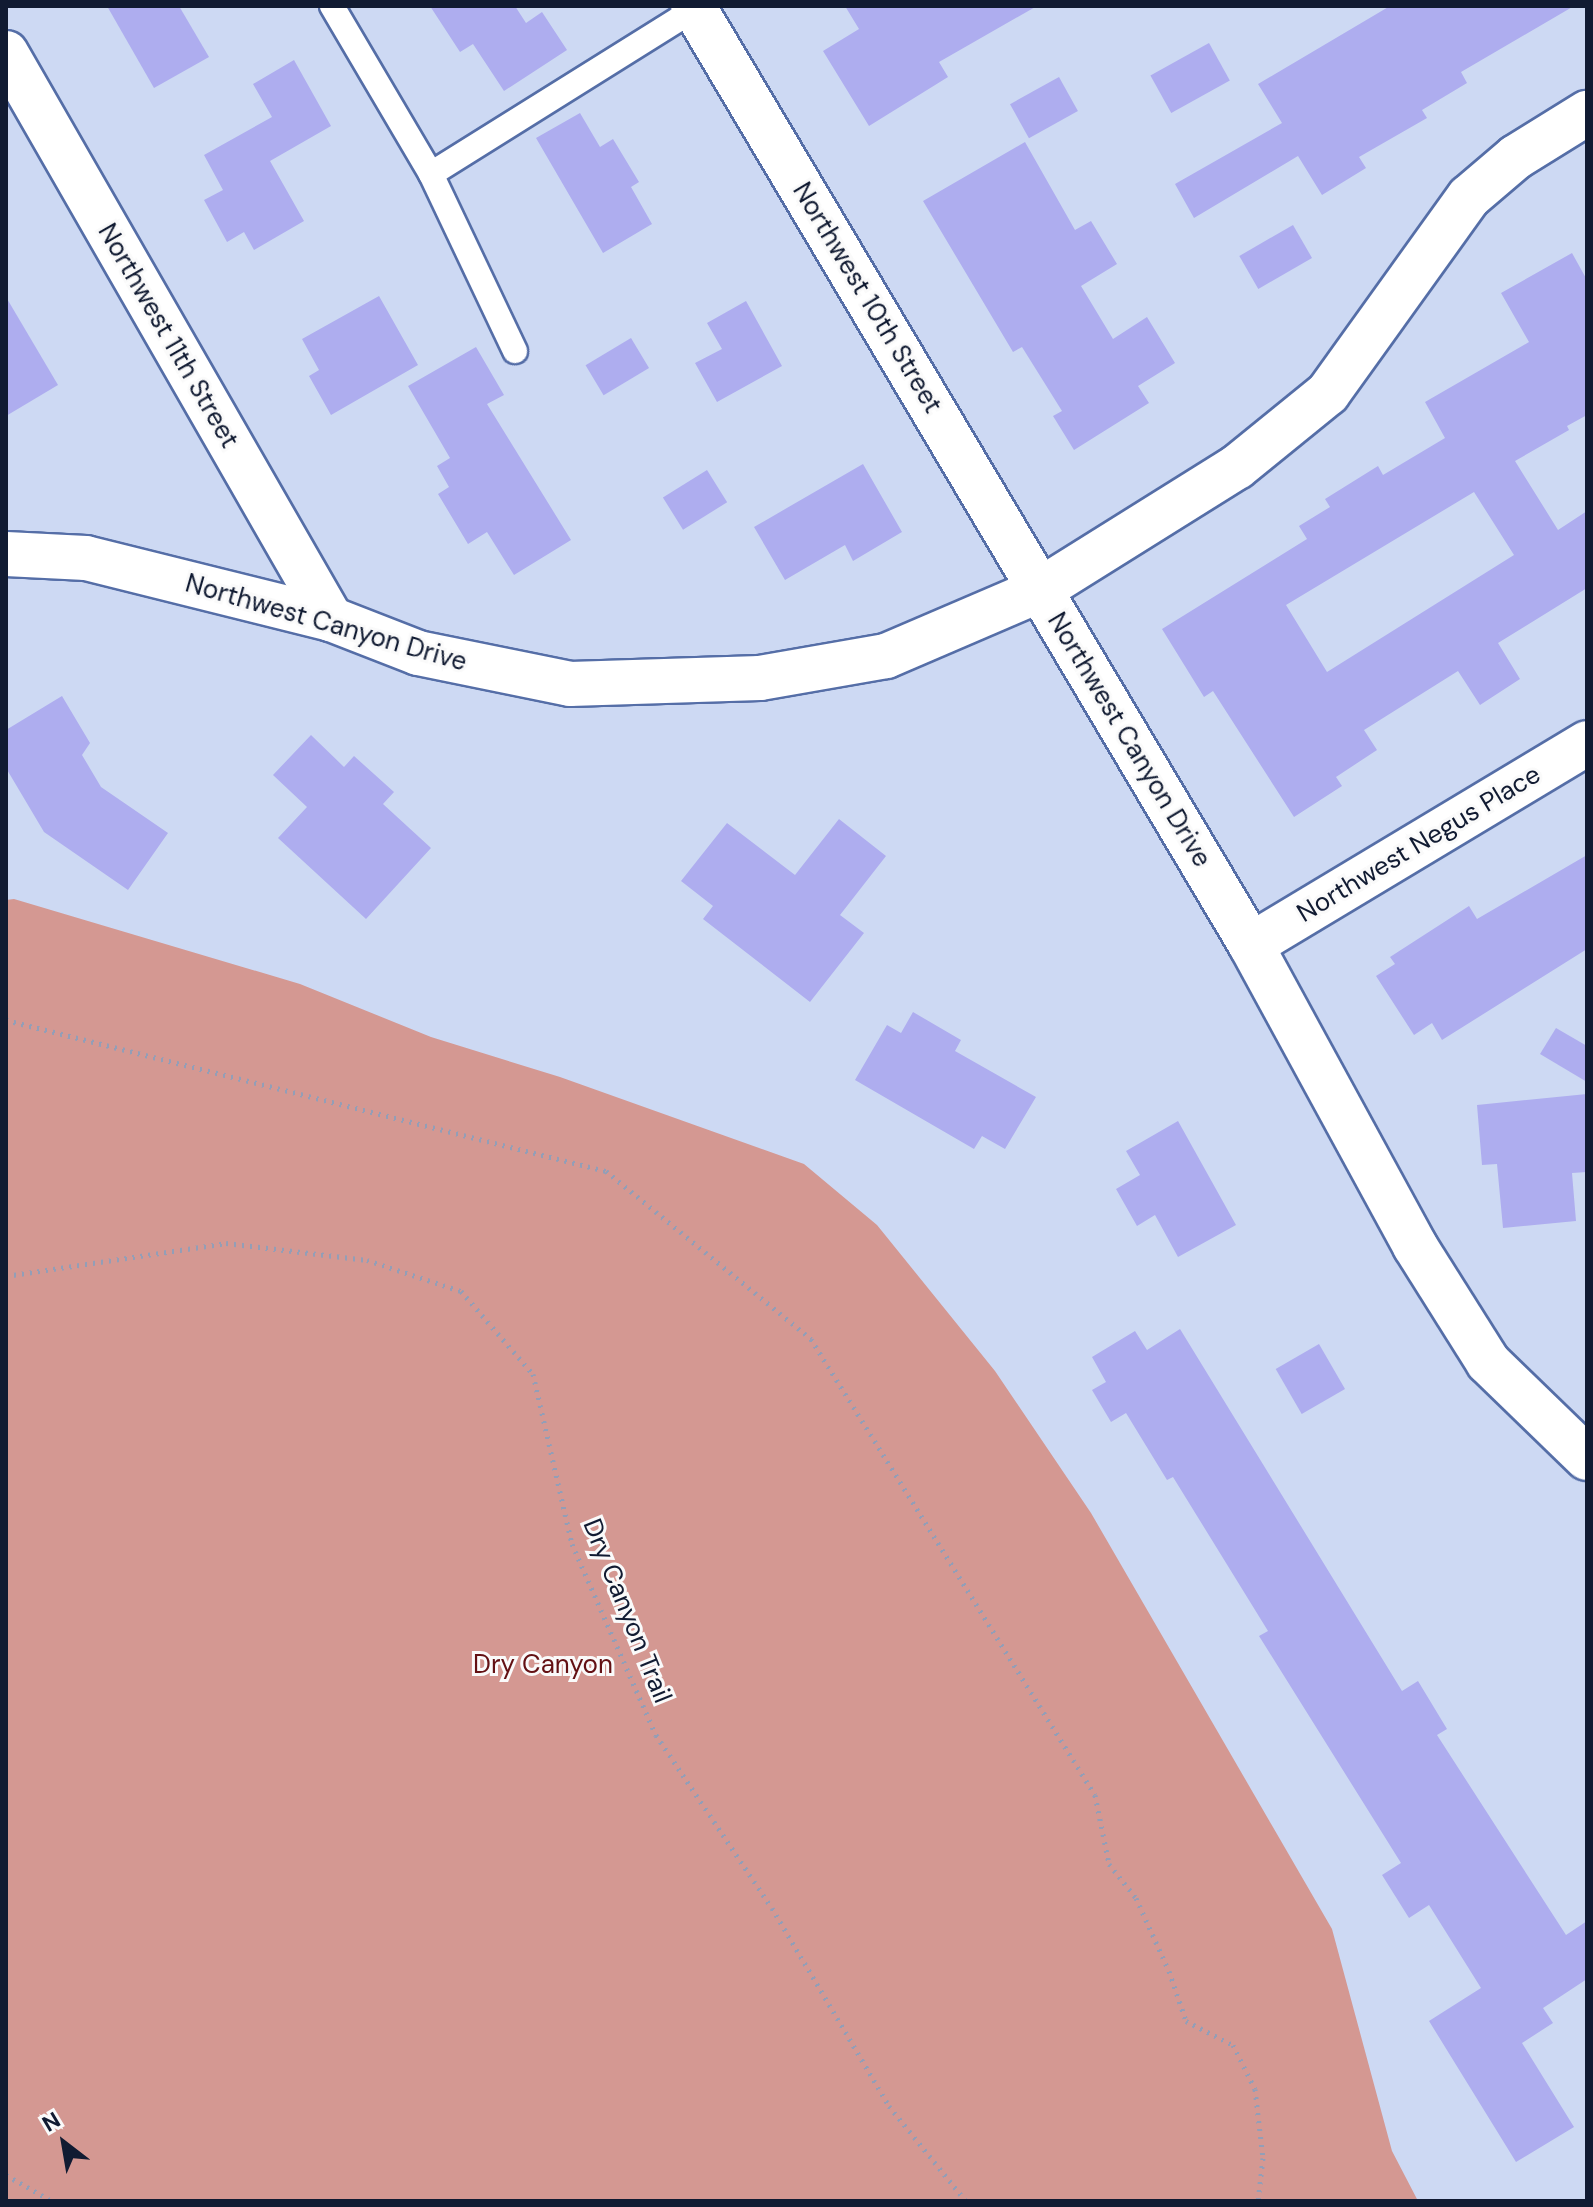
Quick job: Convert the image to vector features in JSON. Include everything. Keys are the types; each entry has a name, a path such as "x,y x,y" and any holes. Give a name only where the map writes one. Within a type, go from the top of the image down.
{"street":[{"name":"Northwest 10th Street","path":"696,7 1040,590"},
{"name":"Northwest 11th Street","path":"6,53 331,619"},
{"path":"1040,590 1237,467 1328,393 1469,197 1516,157 1587,113"},
{"name":"Northwest Canyon Drive","path":"6,554 86,558 331,619 418,653 570,684 760,678 886,656 1040,590 1251,945 1415,1246 1488,1362 1587,1458"},
{"name":"Northwest Negus Place","path":"1251,945 1587,743"}],"lane":[{"path":"332,6 431,174 515,351"},
{"path":"431,174 696,7"}],"path":[{"path":"6,1020 606,1171 811,1339 1095,1795 1109,1864 1136,1898 1169,1971 1186,2021 1233,2045 1255,2089 1263,2158 1258,2201"},
{"name":"Dry Canyon Trail","path":"6,1276 226,1243 367,1260 461,1291 533,1374 572,1544 656,1735 772,1908 889,2106 966,2201"},
{"path":"6,2175 52,2201"}],"green space":[{"name":"Dry Canyon","path":"14,899 300,984 431,1037 560,1077 804,1164 877,1225 995,1371 1091,1513 1332,1929 1392,2151 1418,2201 6,2201 6,900"}],"building":[{"path":"107,6 179,6 209,57 154,88"},
{"path":"430,6 515,6 526,23 542,12 567,50 504,91 473,44 460,52"},
{"path":"845,6 1037,6 939,62 948,77 869,126 823,51 859,29"},
{"path":"1390,6 1574,6 1461,72 1467,83 1422,110 1427,118 1359,157 1366,168 1322,195 1298,156 1194,218 1175,184 1282,123 1258,84"},
{"path":"1209,43 1230,81 1171,113 1150,75"},
{"path":"294,60 331,126 270,161 304,221 254,250 244,232 227,242 204,200 223,190 204,155 272,117 253,84"},
{"path":"1059,77 1078,111 1029,138 1010,104"},
{"path":"580,113 600,147 613,139 639,182 631,187 652,224 603,253 536,138"},
{"path":"1025,142 1075,230 1091,221 1117,264 1081,286 1113,339 1147,317 1175,363 1138,386 1149,403 1074,450 1053,416 1062,411 1022,347 1013,352 923,201"},
{"path":"1293,225 1312,258 1258,289 1239,256"},
{"path":"1572,253 1587,280 1587,415 1567,426 1569,430 1515,461 1558,530 1587,511 1587,588 1498,643 1520,679 1480,705 1458,671 1364,730 1377,750 1336,777 1342,786 1294,817 1213,691 1204,697 1162,629 1307,539 1299,526 1330,507 1325,499 1378,466 1383,475 1445,438 1425,402 1529,342 1501,293","holes":["1474,492 1514,555 1327,672 1286,605"]},
{"path":"379,296 418,365 331,415 309,376 319,370 302,339"},
{"path":"6,297 58,385 6,416"},
{"path":"746,301 782,366 717,402 695,363 722,349 707,323"},
{"path":"631,338 649,368 604,395 586,365"},
{"path":"476,347 504,395 487,404 571,540 514,575 487,532 468,544 438,494 449,487 437,466 450,458 408,386"},
{"path":"863,464 902,532 853,561 845,545 785,580 754,527"},
{"path":"707,470 727,502 683,530 663,498"},
{"path":"62,696 90,743 82,755 101,787 168,833 128,890 44,832 6,768 6,730"},
{"path":"311,735 344,767 354,756 394,792 383,804 431,848 366,919 278,838 307,807 273,775"},
{"path":"839,819 886,856 840,915 864,933 810,1002 703,919 713,906 681,881 727,823 795,875"},
{"path":"1587,855 1587,949 1442,1040 1432,1023 1414,1035 1376,976 1395,964 1390,957 1469,906 1477,919"},
{"path":"913,1012 961,1040 955,1051 1036,1097 1005,1149 982,1136 974,1149 855,1080 887,1025 901,1033"},
{"path":"1556,1028 1587,1046 1587,1082 1540,1054"},
{"path":"1587,1094 1587,1172 1572,1173 1576,1221 1503,1228 1497,1164 1482,1165 1477,1105"},
{"path":"1178,1121 1236,1225 1178,1257 1155,1215 1137,1226 1116,1189 1140,1175 1126,1151"},
{"path":"1180,1329 1402,1691 1418,1681 1447,1729 1437,1735 1566,1935 1587,1921 1587,1979 1543,2008 1553,2023 1522,2043 1574,2127 1516,2162 1429,2021 1481,1988 1429,1905 1409,1918 1382,1875 1401,1863 1259,1636 1268,1631 1173,1477 1167,1480 1126,1413 1111,1422 1092,1390 1106,1382 1092,1357 1135,1331 1147,1350"},
{"path":"1319,1344 1345,1389 1302,1414 1276,1369"}]}
